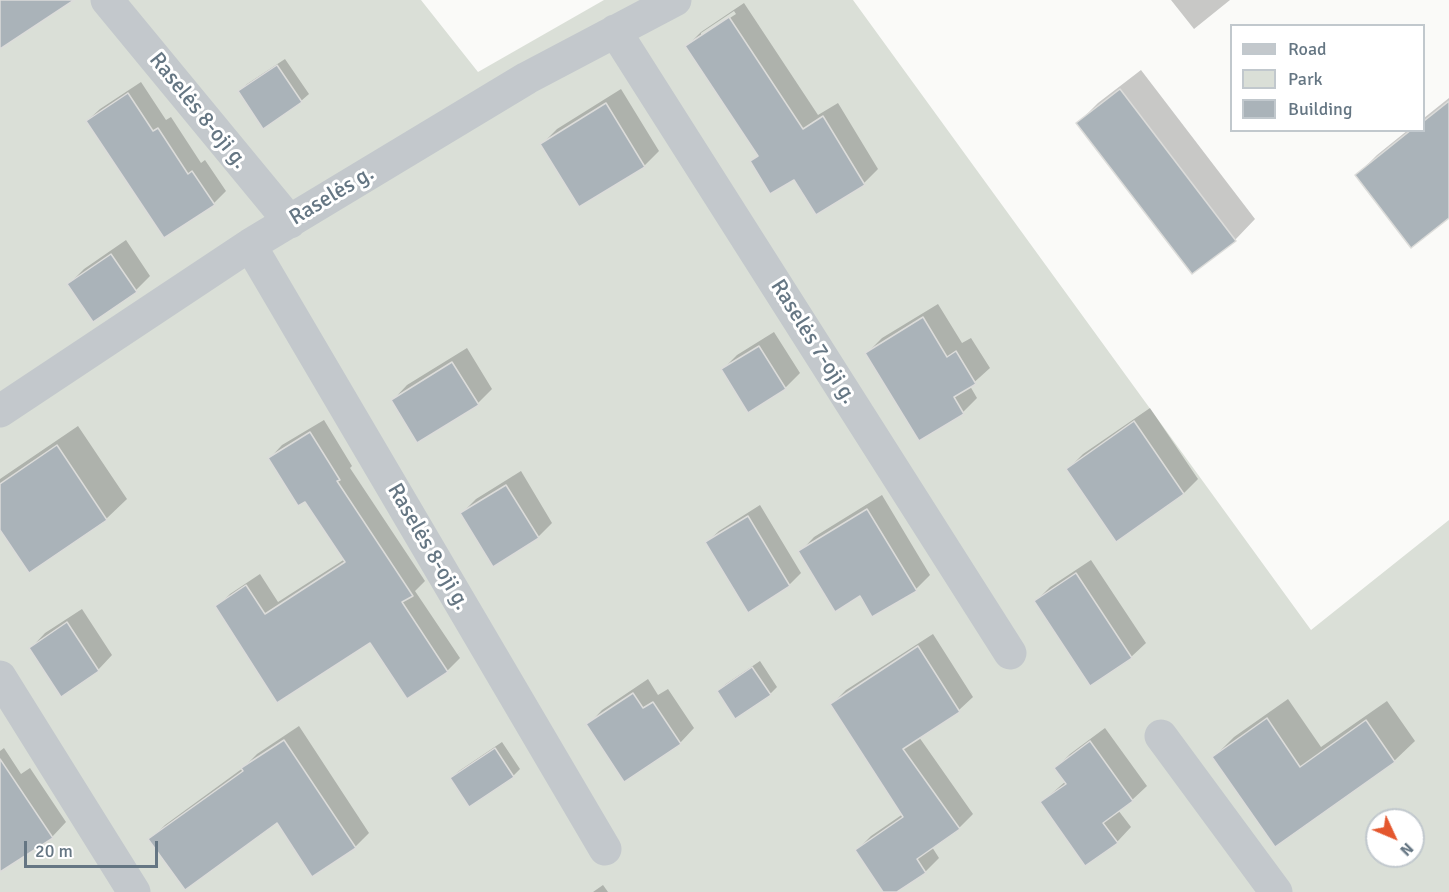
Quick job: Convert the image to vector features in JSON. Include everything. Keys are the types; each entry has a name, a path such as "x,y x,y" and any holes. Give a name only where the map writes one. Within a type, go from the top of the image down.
{"street":[{"name":"Raselės 8-oji g.","path":"107,0 290,222"},
{"name":"Raselės g.","path":"0,411 250,245 527,78 675,0"},
{"name":"Raselės 7-oji g.","path":"615,31 1011,653"},
{"name":"Raselės 8-oji g.","path":"250,245 605,849"},
{"path":"0,677 134,892"},
{"path":"1161,736 1276,892"}],"green space":[{"path":"0,0 421,0 478,72 604,0 853,0 1311,630 1449,520 1449,892 0,892"}],"building":[{"path":"0,0 74,0 0,49"},
{"path":"729,17 803,129 823,116 865,185 816,215 794,180 770,194 750,161 758,156 685,46"},
{"path":"277,65 302,102 263,129 238,91"},
{"path":"1120,89 1236,241 1192,274 1076,123"},
{"path":"128,93 153,131 158,128 188,174 192,171 215,205 164,238 86,121"},
{"path":"1449,101 1449,218 1411,248 1355,175 1409,132 1425,132 1425,120"},
{"path":"606,103 645,167 579,207 540,144"},
{"path":"111,254 137,292 93,322 67,284"},
{"path":"923,317 947,357 956,351 976,384 954,397 964,414 919,441 865,353"},
{"path":"759,346 786,389 748,413 721,369"},
{"path":"452,362 479,405 417,443 391,400"},
{"path":"1134,421 1184,494 1116,542 1066,469"},
{"path":"310,432 340,480 337,481 413,596 402,602 448,672 407,699 370,643 277,703 215,606 246,585 265,614 345,562 305,502 298,506 268,458"},
{"path":"57,445 107,520 29,573 0,530 0,484"},
{"path":"506,485 539,538 493,567 460,513"},
{"path":"867,509 917,591 872,617 860,596 835,612 798,551"},
{"path":"748,516 790,586 748,613 705,542"},
{"path":"1076,573 1132,658 1090,686 1034,601"},
{"path":"67,622 99,671 61,697 29,648"},
{"path":"918,646 960,712 903,749 960,829 917,859 926,873 897,892 883,892 855,850 903,817 830,704"},
{"path":"752,667 771,695 735,719 717,691"},
{"path":"633,693 643,708 653,702 681,744 624,782 586,724"},
{"path":"1267,718 1300,767 1366,720 1395,762 1275,847 1212,757"},
{"path":"284,740 356,848 312,877 277,823 185,890 148,839 243,771 241,768"},
{"path":"1090,741 1133,801 1103,823 1118,843 1085,866 1040,802 1066,784 1054,768"},
{"path":"495,748 514,777 469,807 450,778"},
{"path":"0,759 53,838 0,872"}]}
